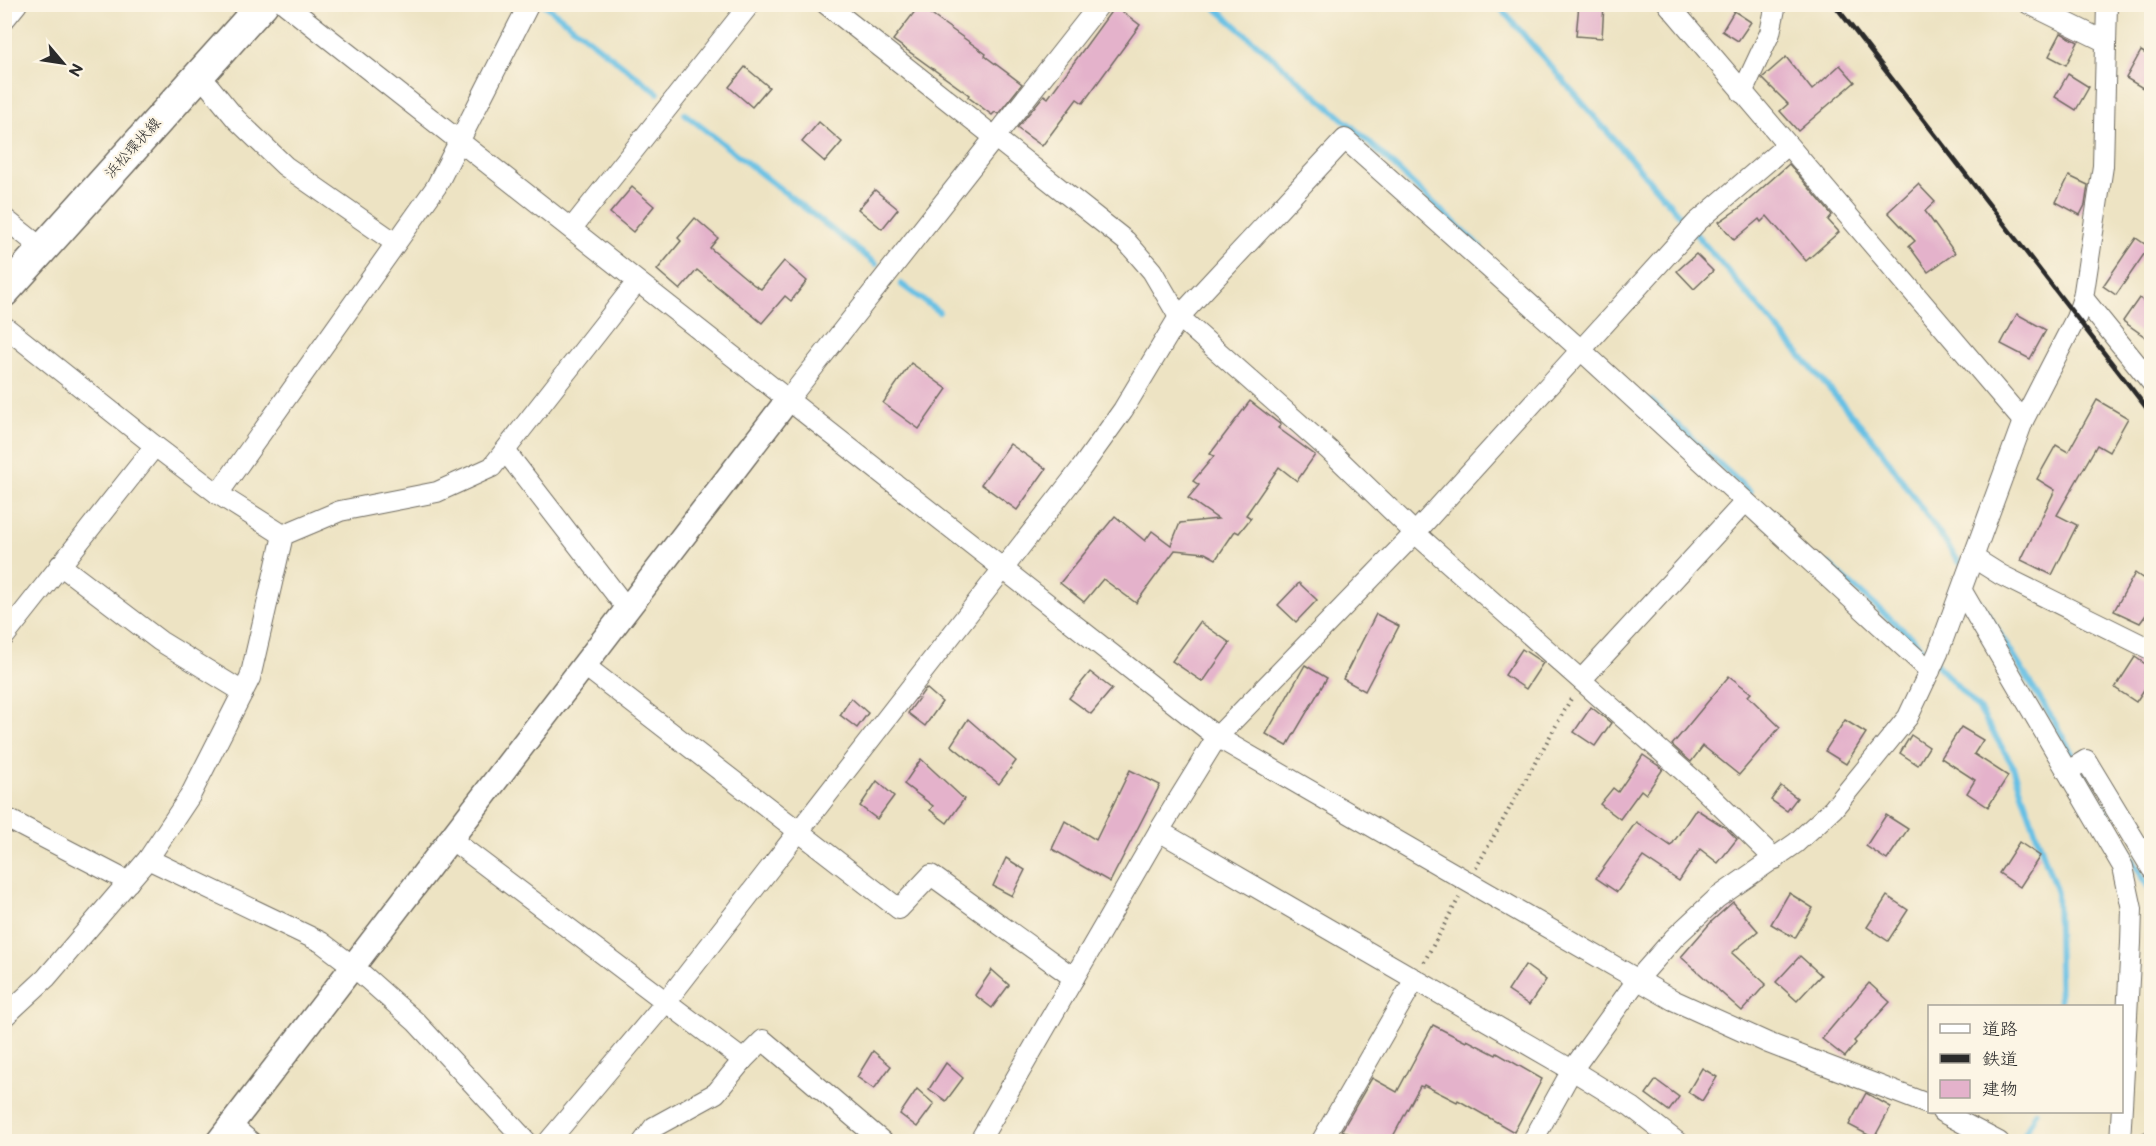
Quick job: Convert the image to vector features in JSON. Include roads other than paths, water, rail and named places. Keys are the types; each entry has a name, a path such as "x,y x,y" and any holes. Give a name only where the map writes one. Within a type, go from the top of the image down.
{"main road":[{"name":"浜松環状線","path":"4,292 262,4"}],"street":[{"path":"4,20 17,4"},
{"path":"285,4 460,143 572,228 787,401 1004,567 1217,737 1673,1000 1737,1030 1928,1105"},
{"path":"218,494 394,242 436,187 529,4"},
{"path":"572,228 750,4"},
{"path":"826,4 1126,241 1152,271 1179,317 1329,450 1415,533 1698,784 1775,859"},
{"path":"1668,4 2023,421"},
{"path":"1742,93 1770,33 1776,4"},
{"path":"2029,4 2106,42"},
{"path":"1532,1142 1572,1070 1638,979 1674,938 1717,898 1775,859 1833,809 1908,717 1934,662 1962,591 2023,421 2083,298 2103,166 2107,4"},
{"path":"251,1142 224,1133 452,840 787,401 995,137 1094,7"},
{"path":"199,74 236,119 285,165 394,242"},
{"path":"548,1142 665,1003 1004,567 1123,410 1179,317 1345,139 1582,351 1745,502 1934,662"},
{"path":"979,1142 1159,831 1217,737 1415,533 1692,227 1787,145"},
{"path":"4,218 43,249"},
{"path":"283,535 340,511 437,492 492,467 637,282"},
{"path":"2083,298 2151,383"},
{"path":"4,326 218,494 283,535"},
{"path":"6,632 155,446"},
{"path":"506,452 628,610"},
{"path":"1582,679 1745,502"},
{"path":"4,1017 46,978 129,882 148,859 190,796 250,678 283,535"},
{"path":"1974,558 2001,575 2151,650"},
{"path":"60,565 160,641 243,692"},
{"path":"1962,591 2074,767 2151,869"},
{"path":"585,666 800,830 899,909 931,875 1074,978"},
{"path":"2074,767 2123,867 2132,909 2123,1084"},
{"path":"4,817 129,882"},
{"path":"1159,831 1572,1070 1632,1107 1677,1142"},
{"path":"452,840 742,1060"},
{"path":"148,859 321,942 354,967 416,1022 527,1142"},
{"path":"1321,1142 1415,979"},
{"path":"643,1142 654,1127 716,1093 742,1060 763,1040 883,1142"},
{"path":"1944,1113 1999,1142"},
{"path":"2120,1142 2121,1113"}],"waterway":[{"path":"1211,4 1359,133 1480,247"},
{"path":"1497,4 1877,444 1959,562"},
{"path":"545,5 658,93"},
{"path":"685,114 876,264"},
{"path":"901,284 939,312"},
{"path":"1651,401 1750,492"},
{"path":"1828,564 1913,639 1979,709 2012,764 2057,893 2060,1005"},
{"path":"1980,602 2055,723 2152,894"},
{"path":"2021,1142 2036,1113"}],"railway":[{"path":"1834,4 2152,415"}]}
